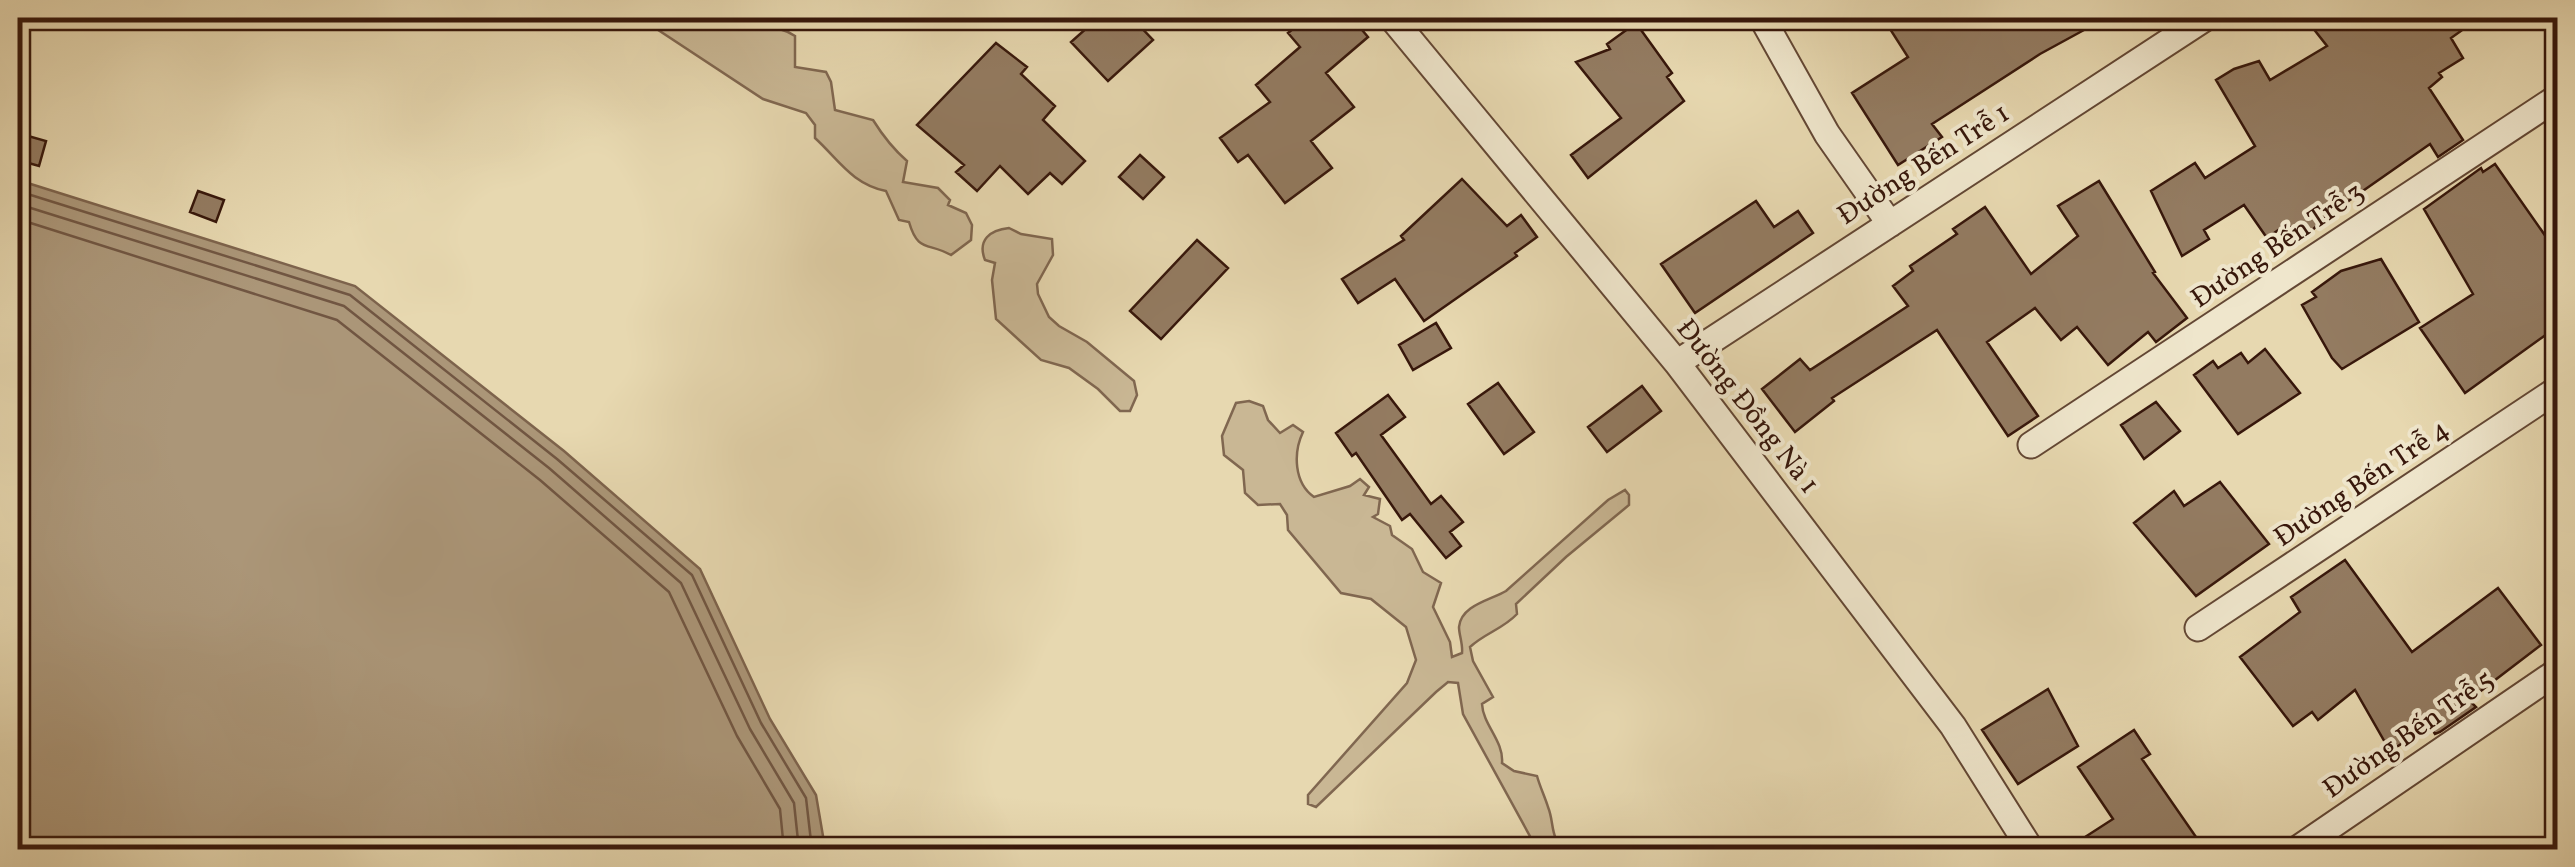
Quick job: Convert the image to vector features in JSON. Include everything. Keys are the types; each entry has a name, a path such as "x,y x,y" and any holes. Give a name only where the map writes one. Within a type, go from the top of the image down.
{"street":[{"path":"18,25 22,18"},
{"name":"Đường Đồng Nà 1","path":"1392,18 1677,363 1954,726 2031,850"},
{"path":"1762,18 1827,134 1890,224"},
{"name":"Đường Bến Trễ 1","path":"1677,363 2204,18"},
{"name":"Đường Bến Trễ 3","path":"2032,445 2558,97"},
{"name":"Đường Bến Trễ 4","path":"2198,628 2558,389"},
{"name":"Đường Bến Trễ 5","path":"2296,850 2558,670"}],"shaded area":[{"path":"640,18 734,18 795,36 795,67 826,72 835,110 873,120 907,161 903,182 938,188 950,200 948,205 966,213 972,225 971,240 951,255 920,243 909,222 899,220 886,191 855,177 815,138 815,125 806,113 763,99"},
{"path":"1009,228 1052,239 1053,255 1037,284 1038,294 1049,317 1134,381 1137,395 1130,411 1120,411 1069,368 1041,360 996,319 992,280 995,263 985,260 983,247 991,234"},
{"path":"1249,401 1263,406 1268,420 1280,433 1293,425 1303,432 1297,467 1302,484 1314,497 1360,479 1369,487 1364,495 1380,499 1378,514 1373,517 1390,526 1392,535 1412,549 1423,572 1441,583 1433,607 1450,642 1452,657 1462,653 1459,627 1465,613 1506,591 1608,500 1625,490 1629,495 1629,505 1516,604 1517,614 1470,647 1473,661 1493,697 1482,704 1500,747 1502,763 1514,771 1537,776 1555,836 1567,849 1537,849 1463,714 1458,683 1448,682 1436,692 1316,807 1308,804 1308,795 1407,683 1416,660 1406,627 1371,599 1341,593 1288,530 1287,515 1280,504 1258,505 1245,493 1243,470 1224,455 1222,436 1236,403"}],"water":[{"path":"18,180 355,286 564,451 700,569 770,719 816,795 823,836 821,849 18,849"}],"building":[{"path":"1098,18 1132,18 1153,40 1108,81 1071,42"},
{"path":"1306,18 1352,18 1368,37 1326,73 1354,107 1311,141 1332,168 1285,203 1248,155 1238,162 1220,138 1270,102 1256,85 1300,47 1288,33"},
{"path":"1883,18 2106,18 2040,54 1932,124 1942,137 1898,165 1852,93 1908,57"},
{"path":"2305,18 2479,18 2451,38 2463,58 2439,73 2442,77 2429,88 2463,140 2438,157 2430,144 2327,216 2302,240 2287,224 2267,238 2244,205 2204,230 2209,239 2182,256 2151,191 2195,163 2205,178 2255,146 2216,80 2259,61 2270,80 2327,46"},
{"path":"1636,23 1672,73 1667,77 1684,101 1588,178 1571,155 1621,118 1576,62 1610,49 1607,44"},
{"path":"996,43 1027,67 1021,74 1055,106 1043,120 1085,161 1062,184 1050,173 1028,194 1000,166 977,191 956,172 964,165 917,125"},
{"path":"21,134 46,141 39,166 18,160"},
{"path":"1140,155 1164,177 1143,199 1119,177"},
{"path":"2495,164 2558,254 2558,326 2465,393 2420,328 2473,294 2424,209 2481,168 2483,172"},
{"path":"1462,179 1507,226 1521,215 1537,237 1515,253 1517,256 1424,321 1395,279 1358,303 1342,279 1404,240 1401,236"},
{"path":"2099,181 2153,273 2187,318 2156,342 2148,332 2108,365 2077,327 2061,340 2035,308 1987,342 2038,416 2008,436 1937,330 1832,398 1834,401 1795,432 1762,389 1800,359 1810,370 1908,306 1893,286 1913,271 1910,266 1957,234 1953,229 1985,207 2031,274 2078,236 2058,206"},
{"path":"198,191 224,200 216,222 190,212"},
{"path":"1756,201 1774,227 1798,211 1813,233 1695,313 1661,264"},
{"path":"1197,240 1228,268 1161,339 1130,311"},
{"path":"2381,259 2419,322 2342,369 2302,305 2316,297 2312,292 2341,271"},
{"path":"1436,323 1451,348 1413,370 1399,345"},
{"path":"2265,349 2300,393 2238,434 2194,375 2213,361 2218,368 2241,353 2248,363"},
{"path":"1498,383 1534,432 1504,454 1468,404"},
{"path":"1642,386 1661,411 1607,452 1588,427"},
{"path":"1388,395 1405,417 1381,435 1431,504 1441,496 1463,522 1450,532 1461,546 1446,558 1410,514 1402,520 1356,453 1352,456 1336,433"},
{"path":"2156,402 2180,431 2144,459 2121,425"},
{"path":"2220,482 2269,544 2196,596 2134,523 2174,491 2184,506"},
{"path":"2345,560 2412,652 2498,588 2541,645 2469,700 2476,707 2440,732 2435,734 2430,726 2390,751 2355,690 2318,720 2312,712 2293,726 2240,657 2300,612 2291,597"},
{"path":"2048,689 2078,746 2018,784 1982,730"},
{"path":"2134,730 2150,754 2142,759 2205,850 2065,850 2113,819 2078,767"}]}
